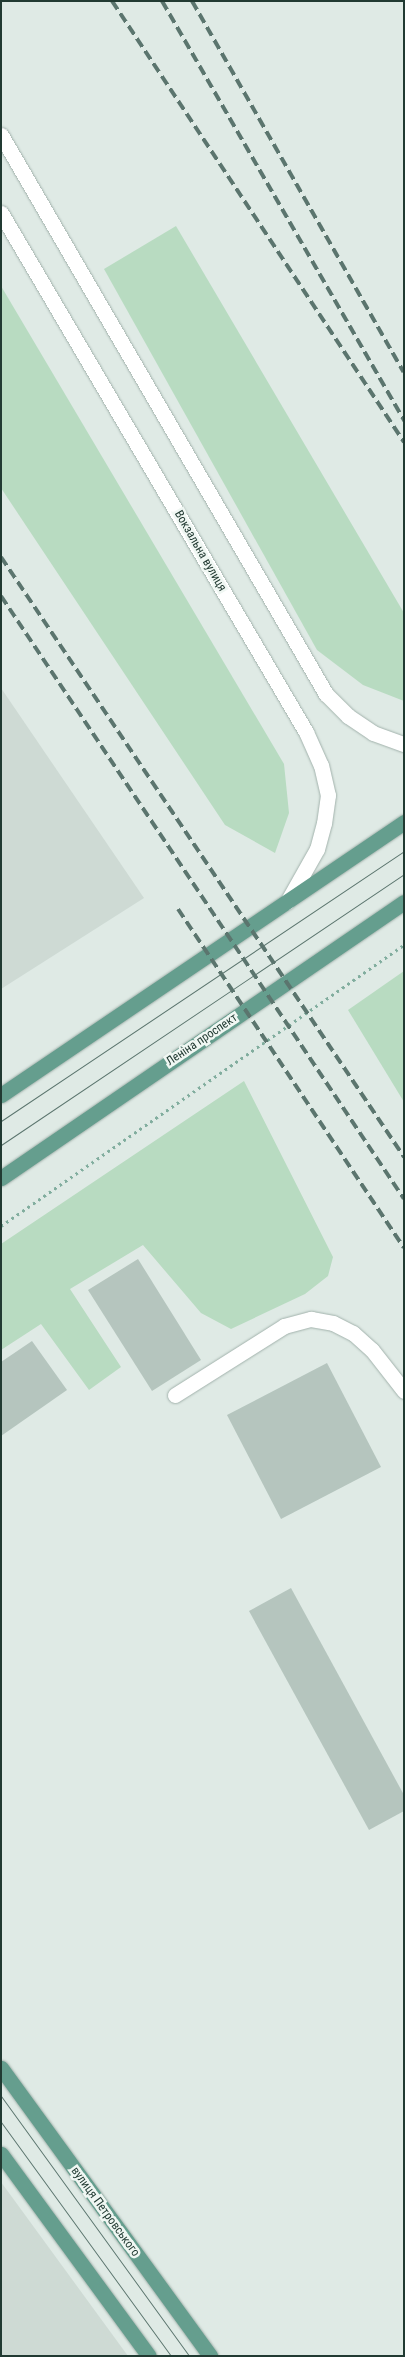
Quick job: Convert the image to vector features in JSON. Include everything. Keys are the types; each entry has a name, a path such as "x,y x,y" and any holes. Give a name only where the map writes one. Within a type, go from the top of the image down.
{"main road":[{"path":"1,1095 404,822"},
{"name":"Леніна проспект","path":"1,1178 404,902"},
{"name":"вулиця Петровського","path":"1,2068 210,2356"},
{"path":"1,2154 150,2356"}],"street":[{"path":"1,134 326,694 348,716 372,733 404,744"},
{"name":"Вокзальна вулиця","path":"1,213 306,732 321,765 328,795 324,823 317,849 287,902"},
{"path":"175,1394 284,1326 310,1319 332,1323 353,1333 372,1350 404,1391"}],"path":[{"path":"1,1226 404,945"}],"shaded area":[{"path":"1,688 144,898 1,989"},
{"path":"1,2182 128,2356 1,2356"}],"green space":[{"path":"176,226 404,613 404,701 363,685 317,650 104,269"},
{"path":"1,286 284,764 289,813 275,853 225,825 1,488"},
{"path":"404,971 404,1102 348,1010"},
{"path":"244,1081 333,1257 328,1276 305,1294 231,1329 201,1313 143,1245 70,1289 121,1367 89,1390 41,1324 1,1350 1,1244"}],"building":[{"path":"138,1259 201,1360 152,1391 88,1290"},
{"path":"32,1341 67,1390 1,1436 1,1362"},
{"path":"327,1363 381,1467 281,1519 227,1415"},
{"path":"291,1588 404,1795 404,1811 369,1830 249,1611"}],"tram line":[{"path":"1,1121 404,851"},
{"path":"1,1145 404,874"},
{"path":"1,2096 189,2356"},
{"path":"1,2122 171,2356"}],"railway":[{"path":"112,1 404,442"},
{"path":"162,1 404,421"},
{"path":"192,1 404,372"},
{"path":"1,557 404,1157"},
{"path":"1,596 404,1199"},
{"path":"178,909 404,1248"}]}
